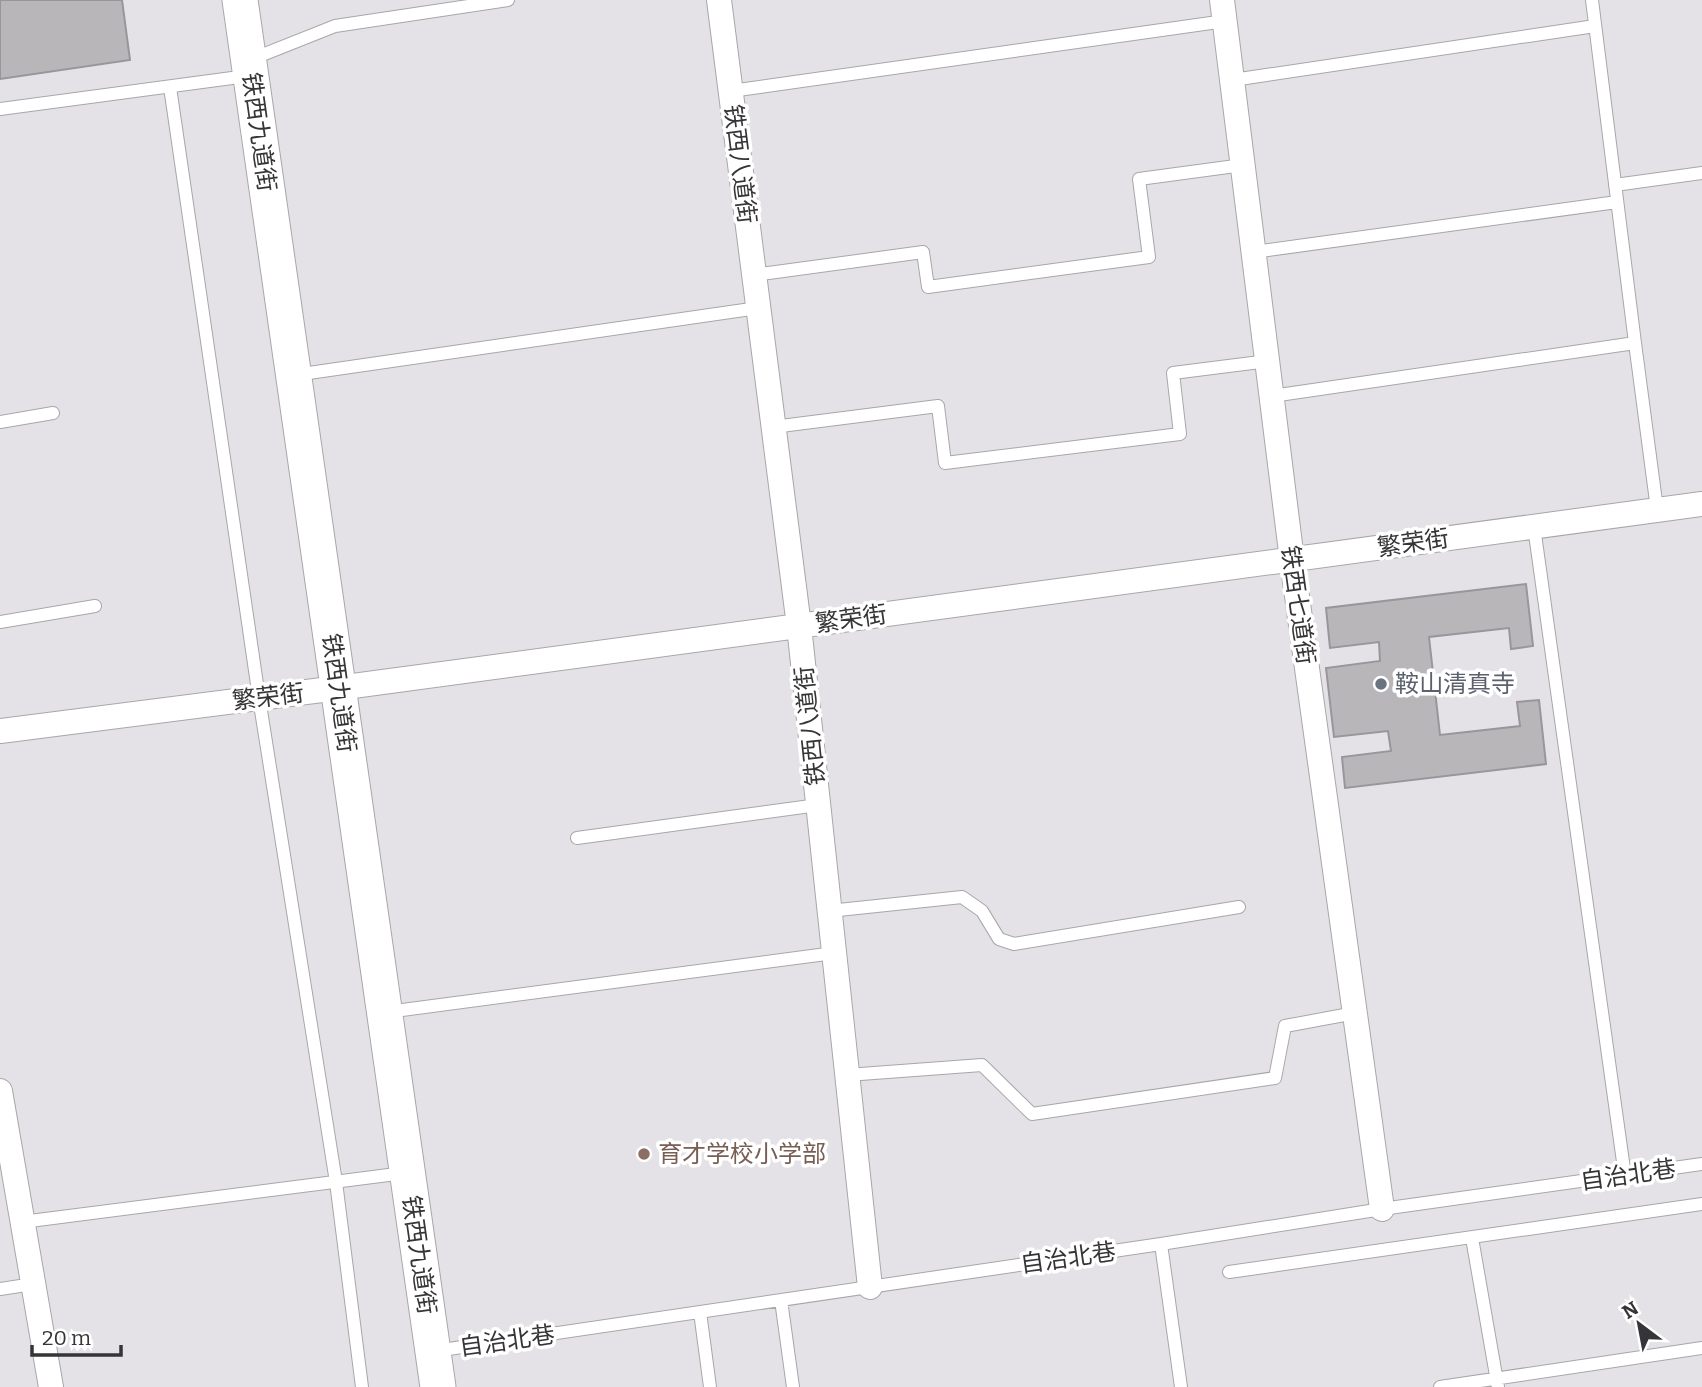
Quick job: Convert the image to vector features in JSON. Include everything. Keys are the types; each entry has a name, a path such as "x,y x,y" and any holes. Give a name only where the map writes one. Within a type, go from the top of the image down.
{"main road":[{"name":"铁西九道街","path":"240,0 438,1387"}],"street":[{"name":"铁西八道街","path":"719,0 799,626 870,1287"},
{"name":"铁西七道街","path":"1223,10 1292,560 1382,1209"},
{"name":"繁荣街","path":"0,731 1702,504"},
{"path":"0,1091 51,1387"}],"lane":[{"path":"0,109 170,87 250,68 335,26 508,0"},
{"path":"1592,0 1657,509"},
{"path":"731,91 1223,10"},
{"path":"1233,80 1595,26"},
{"path":"170,87 258,698 336,1182 362,1387"},
{"path":"754,275 923,252 928,287 1149,257 1139,179 1243,165"},
{"path":"1615,185 1702,173"},
{"path":"1254,252 1617,202"},
{"path":"294,376 758,308"},
{"path":"1272,396 1634,343"},
{"path":"773,427 938,406 945,463 1180,434 1173,373 1268,361"},
{"path":"0,422 53,413"},
{"path":"1534,527 1625,1176"},
{"path":"0,622 95,606"},
{"path":"577,838 818,805"},
{"path":"829,911 962,897 982,911 999,939 1014,944 1239,907"},
{"path":"385,1012 834,953"},
{"path":"847,1075 982,1065 1032,1114 1275,1078 1285,1026 1355,1013"},
{"name":"自治北巷","path":"433,1352 1382,1209 1702,1164"},
{"path":"22,1222 408,1173"},
{"path":"1229,1272 1702,1204"},
{"path":"1472,1238 1497,1382"},
{"path":"1161,1244 1181,1387"},
{"path":"0,1289 33,1284"},
{"path":"781,1300 793,1387"},
{"path":"700,1312 710,1387"},
{"path":"1440,1387 1497,1382 1702,1348"}],"building":[{"path":"0,0 122,0 130,60 0,79"},
{"name":"鞍山清真寺","path":"1526,584 1533,646 1511,649 1509,628 1429,637 1440,735 1520,726 1517,702 1539,700 1546,764 1345,788 1342,757 1391,751 1388,731 1334,737 1326,668 1380,661 1379,642 1330,648 1326,608"}],"place":[{"name":"鞍山清真寺","path":"1381,684"},
{"name":"育才学校小学部","path":"644,1154"}]}
